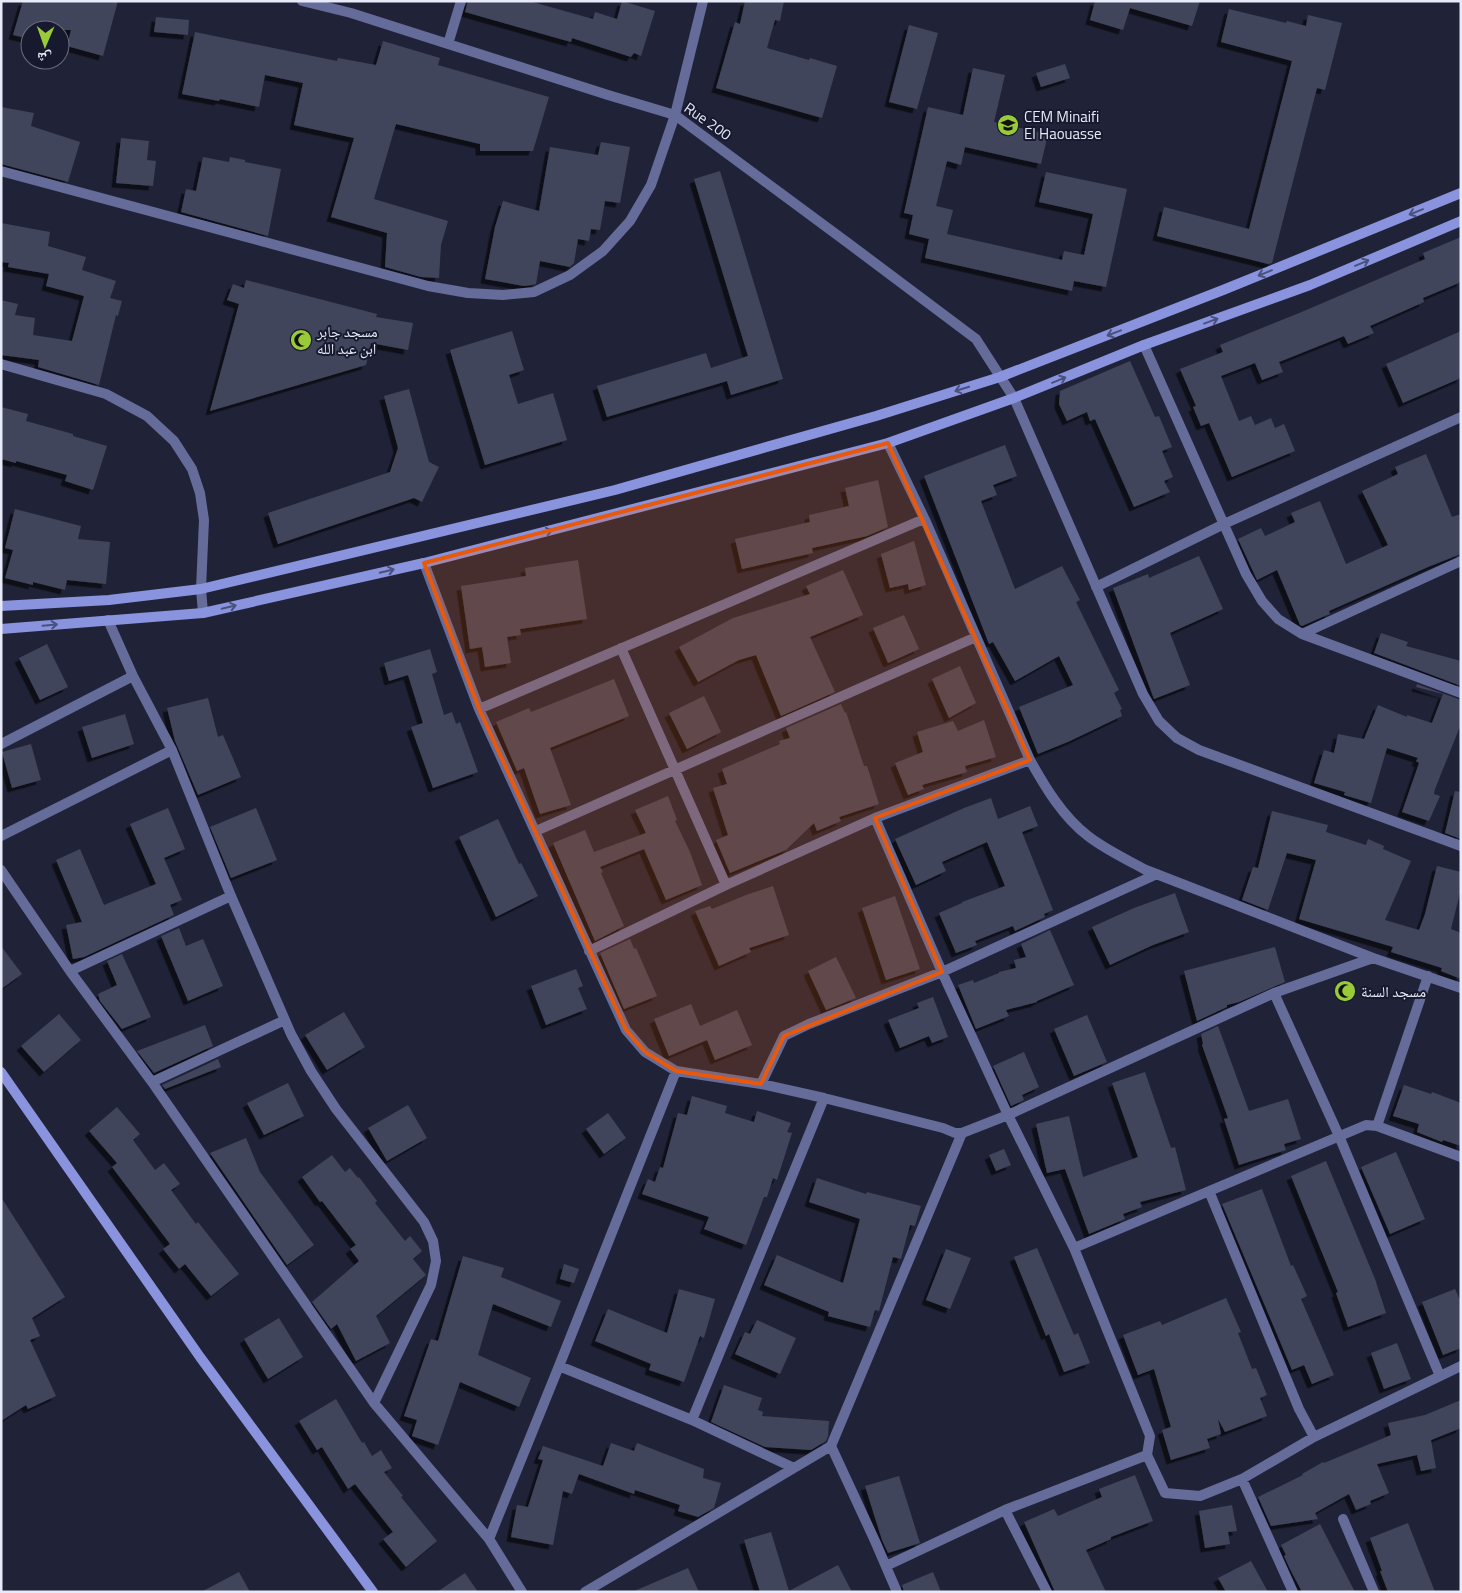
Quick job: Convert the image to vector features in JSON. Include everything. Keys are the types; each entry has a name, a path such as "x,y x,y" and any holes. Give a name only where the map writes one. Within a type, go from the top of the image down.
{"main road":[{"path":"1,606 109,600 200,589 615,490 876,416 1000,378 1461,193"},
{"path":"1,629 203,613 424,563 888,443 1014,398 1144,345 1310,285 1461,221"},
{"path":"1,1072 206,1364 373,1592"}],"street":[{"name":"Rue 200","path":"302,1 351,13 675,115 976,339 1014,398 1143,694 1160,721 1177,738 1199,750 1461,846"},
{"path":"448,44 461,1"},
{"path":"1,171 428,286 468,293 503,295 534,292 570,275 603,250 630,222 651,185 675,115 703,1"},
{"path":"1144,345 1246,574 1262,601 1278,619 1302,634 1461,693"},
{"path":"1,364 106,394 147,416 174,441 192,469 200,493 204,520 200,589 203,613"},
{"path":"1096,587 1224,524 1461,417"},
{"path":"888,443 924,519 1030,760 1044,786 1061,808 1087,835 1110,852 1157,874 1373,958 1461,988"},
{"path":"479,709 924,519"},
{"path":"1302,634 1461,561"},
{"path":"424,563 479,709 626,1030 645,1052 676,1070 761,1084 943,1128 955,1133 962,1133 1008,1115 1274,993 1373,958"},
{"path":"108,620 133,676 172,750 231,896 285,1020 311,1071 336,1109 424,1222 432,1241 436,1261 431,1286 374,1403"},
{"path":"536,831 976,637"},
{"path":"621,648 726,885"},
{"path":"1,744 133,676"},
{"path":"1,836 172,750"},
{"path":"589,951 726,885 875,818 1030,760"},
{"path":"875,818 942,972 1008,1115 1074,1248 1150,1436 1147,1456 1165,1493 1200,1496 1242,1479 1314,1437 1461,1366"},
{"path":"1,870 70,971 152,1082 374,1403 488,1539 522,1592"},
{"path":"761,1084 784,1036 809,1024 942,972 1157,874"},
{"path":"70,971 231,896"},
{"path":"1376,1126 1428,976"},
{"path":"1274,993 1339,1136 1440,1376"},
{"path":"152,1082 285,1020"},
{"path":"488,1539 559,1366 676,1070"},
{"path":"692,1420 824,1098"},
{"path":"1074,1248 1366,1125 1376,1126 1461,1157"},
{"path":"585,1592 831,1446 962,1133"},
{"path":"1210,1191 1299,1409 1314,1437"},
{"path":"559,1366 692,1420 794,1468"},
{"path":"831,1446 897,1592"},
{"path":"886,1566 1005,1510 1147,1456"},
{"path":"1242,1479 1293,1592"},
{"path":"1005,1510 1047,1592"},
{"path":"1343,1520 1374,1592"}],"highlighted area":[{"path":"888,443 1030,760 875,818 942,972 784,1036 761,1084 676,1071 645,1052 626,1030 479,709 424,563"}],"building":[{"path":"23,1 118,1 103,56 70,47 70,20 20,20 20,37 13,35"},
{"path":"468,1 529,1 593,19 595,12 617,19 622,1 655,11 641,56 634,53 631,57 572,38 571,42 465,12"},
{"path":"745,1 784,1 780,21 775,20 767,48 837,66 822,118 716,88 735,22 740,24"},
{"path":"1095,1 1200,1 1192,26 1130,8 1123,30 1090,20"},
{"path":"1229,9 1306,26 1308,15 1342,23 1325,90 1317,88 1272,263 1268,264 1157,236 1164,207 1249,229 1292,61 1221,42"},
{"path":"156,17 189,20 188,35 154,32"},
{"path":"909,25 938,33 917,109 889,102"},
{"path":"195,32 337,61 338,58 376,65 383,41 440,58 438,65 549,97 533,151 480,151 480,144 396,124 374,199 448,221 441,245 439,278 421,277 385,267 387,233 331,217 354,138 294,125 303,83 265,75 259,107 182,94"},
{"path":"1065,64 1070,78 1041,87 1036,73"},
{"path":"973,68 1005,75 994,122 1048,134 1041,164 965,147 961,165 947,161 936,206 953,210 947,234 1062,260 1064,251 1084,255 1093,214 1039,202 1046,172 1127,189 1106,287 1074,281 1072,291 925,258 929,239 909,234 913,215 904,213 928,107 963,115"},
{"path":"1,107 34,113 31,126 80,142 68,182 1,164"},
{"path":"121,138 149,141 147,160 156,161 153,186 116,183"},
{"path":"601,142 630,147 620,203 605,201 600,230 591,229 589,241 578,239 574,263 570,267 540,261 536,284 532,285 524,286 485,279 495,227 503,201 539,211 550,147 598,155"},
{"path":"203,157 229,162 230,157 281,169 268,236 181,212 186,189 196,191"},
{"path":"720,171 783,379 731,395 727,381 607,417 597,386 706,353 711,368 748,356 694,179"},
{"path":"1,223 50,232 48,246 86,257 82,270 116,281 110,298 122,301 118,316 116,315 99,385 38,367 39,360 1,355 1,300 18,304 15,315 35,318 33,335 72,341 84,296 46,286 49,274 8,267 9,263 1,262"},
{"path":"1461,237 1461,282 1423,298 1424,302 1370,326 1374,333 1348,344 1344,336 1279,362 1283,372 1262,380 1255,363 1221,376 1239,421 1251,416 1255,425 1271,418 1275,428 1284,424 1295,451 1232,477 1209,423 1201,426 1193,407 1196,406 1180,369 1223,352 1220,345 1425,259 1423,253"},
{"name":"مسجد جابر ابن عبد الله","path":"246,280 377,314 376,317 413,323 408,350 371,343 366,365 210,411 239,304 227,300 233,284 244,288"},
{"path":"512,331 524,370 509,375 518,404 553,393 567,440 485,465 450,350"},
{"path":"1461,331 1461,378 1403,403 1386,364"},
{"path":"1130,361 1155,417 1159,416 1172,447 1162,451 1173,477 1164,481 1170,492 1134,507 1095,419 1090,421 1087,412 1067,421 1059,404 1060,391"},
{"path":"409,389 429,462 439,467 422,502 414,498 278,544 268,513 390,472 398,448 384,396"},
{"path":"1,407 28,414 26,421 107,446 93,490 65,481 67,475 16,461 16,463 1,459"},
{"path":"1005,445 1017,476 993,485 997,495 981,501 1015,589 1062,566 1080,600 1076,602 1119,690 1114,693 1122,709 1120,710 1122,716 1038,754 1019,707 1073,685 1059,656 1015,681 993,642 989,644 924,476"},
{"path":"1426,454 1452,517 1461,514 1461,554 1329,611 1330,614 1302,626 1300,625 1277,570 1257,580 1238,539 1261,528 1265,536 1295,522 1291,513 1320,501 1346,564 1388,545 1362,491 1398,474 1395,467"},
{"path":"878,480 888,527 867,536 812,548 813,553 742,569 735,539 810,522 809,515 849,506 845,488"},
{"path":"15,509 81,526 78,539 110,542 106,584 67,580 65,590 33,582 33,585 5,578 13,550 5,548"},
{"path":"914,541 926,585 909,590 908,584 890,588 881,554"},
{"path":"1199,556 1223,609 1170,633 1190,685 1154,699 1113,588 1148,574 1149,578"},
{"path":"578,560 587,619 520,629 521,635 507,637 511,663 485,667 482,647 470,649 461,586 526,576 525,568"},
{"path":"843,570 863,615 810,637 835,692 781,716 756,655 739,660 698,682 679,647 733,618 810,594 806,586"},
{"path":"904,615 919,649 888,663 873,628"},
{"path":"1381,633 1408,642 1406,646 1461,661 1461,686 1374,653"},
{"path":"47,644 68,687 40,700 19,658"},
{"path":"430,649 437,672 432,674 444,715 452,712 456,724 460,722 478,772 433,788 411,727 423,723 408,675 389,681 384,663"},
{"path":"960,666 976,703 949,718 932,679"},
{"path":"614,679 629,716 550,748 571,805 540,814 524,768 517,771 496,722 529,708 531,712"},
{"path":"1417,684 1461,700 1461,724 1435,789 1434,794 1440,796 1429,821 1402,812 1419,763 1416,761 1418,758 1387,748 1371,803 1344,795 1345,792 1314,783 1324,750 1334,753 1338,734 1364,739 1378,705 1407,717 1407,715 1432,723 1443,694 1416,687"},
{"path":"704,696 721,732 687,749 669,713"},
{"path":"208,698 218,737 223,735 241,777 198,795 175,741 167,708"},
{"path":"841,704 846,712 864,766 867,766 879,804 839,817 841,821 817,831 814,823 786,850 730,873 716,840 728,835 713,788 727,784 722,769 780,744 779,741 790,738 786,728"},
{"path":"125,714 134,744 92,758 82,727"},
{"path":"984,720 996,757 965,766 967,772 922,785 924,789 908,795 895,763 923,752 917,732 953,721 958,731"},
{"path":"31,744 41,780 12,788 2,752"},
{"path":"1455,791 1461,792 1461,839 1445,833"},
{"path":"668,796 677,820 675,821 690,852 702,885 666,900 644,849 600,867 624,926 595,941 553,843 585,830 594,852 646,833 635,810"},
{"path":"991,798 998,819 1030,806 1038,826 1022,832 1053,910 1044,914 1045,917 1015,931 1013,926 975,941 977,945 956,953 939,913 1005,886 987,842 942,862 946,871 916,885 895,839"},
{"path":"168,808 185,849 164,858 182,900 170,905 174,915 84,957 73,959 66,925 82,922 56,860 80,849 104,905 156,884 130,824"},
{"path":"256,808 277,860 231,878 210,827"},
{"path":"1272,811 1328,825 1326,832 1366,845 1368,839 1384,846 1383,849 1411,861 1385,920 1419,930 1437,866 1461,872 1461,889 1451,929 1461,933 1461,979 1441,971 1442,968 1391,952 1393,947 1299,919 1316,860 1287,853 1268,910 1242,900 1253,867 1258,868"},
{"path":"498,819 519,864 521,863 538,896 496,917 459,837"},
{"path":"773,886 789,935 749,948 751,952 719,966 695,911 710,906 712,909"},
{"path":"1175,893 1189,932 1153,945 1110,965 1092,927 1134,908"},
{"path":"895,896 920,969 886,980 862,908"},
{"path":"179,928 186,946 203,939 223,986 188,1001 161,936"},
{"path":"1050,930 1074,985 1037,1002 1006,1010 1009,1016 976,1029 958,985 973,980 974,983 999,972 1016,968 1014,960 1026,957 1021,944"},
{"path":"630,939 634,949 636,948 657,996 624,1009 600,953"},
{"path":"1,946 22,974 1,989"},
{"path":"1275,947 1285,982 1239,1002 1227,1005 1227,1007 1197,1021 1184,971"},
{"path":"122,954 151,1017 122,1029 100,1001 98,994 117,985 107,961"},
{"path":"836,957 856,998 826,1010 808,971"},
{"path":"576,969 583,986 578,988 587,1009 546,1025 531,986"},
{"path":"933,997 948,1037 932,1043 929,1036 900,1048 888,1020 919,1008 917,1003"},
{"path":"691,1004 700,1026 737,1010 752,1045 715,1060 707,1040 669,1056 654,1019"},
{"path":"344,1012 365,1047 327,1070 305,1035"},
{"path":"59,1014 81,1040 44,1072 21,1046"},
{"path":"1087,1015 1107,1062 1074,1076 1054,1029"},
{"path":"205,1025 213,1046 154,1073 137,1051"},
{"path":"1218,1026 1249,1111 1288,1099 1301,1139 1284,1144 1286,1150 1239,1165 1224,1119 1228,1118 1202,1045 1201,1034"},
{"path":"1024,1052 1039,1087 1022,1095 1024,1100 1011,1106 993,1066"},
{"path":"218,1059 221,1067 165,1089 162,1085"},
{"path":"1145,1072 1171,1148 1175,1147 1186,1190 1140,1202 1142,1207 1123,1214 1125,1219 1089,1234 1065,1169 1047,1173 1036,1124 1069,1116 1083,1177 1138,1157 1112,1083"},
{"path":"288,1083 304,1116 264,1135 247,1103"},
{"path":"1404,1085 1431,1094 1432,1092 1461,1103 1461,1146 1443,1140 1442,1142 1417,1132 1419,1124 1393,1116"},
{"path":"692,1096 727,1106 725,1113 754,1122 757,1111 791,1123 787,1132 792,1133 777,1180 773,1178 767,1197 764,1197 746,1245 704,1229 709,1217 642,1194 648,1179 655,1182 660,1167 663,1168 678,1113 687,1115"},
{"path":"408,1105 427,1138 387,1161 368,1128"},
{"path":"117,1107 140,1134 133,1140 155,1170 164,1163 180,1184 171,1190 196,1224 198,1222 239,1274 211,1296 185,1264 179,1269 163,1249 170,1244 112,1167 117,1163 89,1131"},
{"path":"608,1113 626,1138 604,1154 586,1129"},
{"path":"246,1138 260,1172 314,1245 287,1265 210,1153"},
{"path":"1004,1149 1011,1165 996,1171 989,1155"},
{"path":"1396,1152 1425,1219 1390,1234 1361,1167"},
{"path":"332,1155 345,1172 350,1168 359,1177 377,1201 375,1203 405,1241 410,1236 422,1251 413,1259 426,1275 376,1316 390,1343 356,1361 337,1324 331,1329 312,1302 359,1261 350,1249 356,1245 302,1177"},
{"path":"1326,1161 1375,1279 1386,1313 1348,1327 1336,1293 1338,1292 1291,1176"},
{"path":"817,1178 866,1194 867,1192 921,1206 915,1226 910,1225 901,1259 893,1257 879,1311 875,1310 870,1327 828,1316 829,1312 764,1285 777,1255 843,1283 860,1219 809,1202"},
{"path":"1262,1189 1291,1266 1293,1265 1307,1296 1301,1299 1334,1375 1312,1384 1304,1365 1292,1370 1222,1204"},
{"path":"1,1197 65,1297 32,1318 40,1336 30,1340 56,1396 28,1409 26,1405 1,1421"},
{"path":"1037,1248 1074,1335 1078,1333 1090,1363 1064,1372 1049,1334 1046,1336 1014,1257"},
{"path":"946,1249 971,1258 950,1309 926,1300"},
{"path":"463,1256 504,1268 501,1277 561,1301 551,1327 493,1304 478,1355 531,1378 519,1407 460,1382 438,1445 412,1436 417,1420 404,1416 431,1339 438,1341"},
{"path":"564,1264 579,1269 574,1283 560,1279"},
{"path":"679,1289 715,1299 704,1338 700,1336 684,1382 649,1370 651,1364 595,1341 608,1309 667,1333"},
{"path":"1455,1289 1461,1302 1461,1348 1443,1355 1422,1302"},
{"path":"1226,1298 1241,1332 1238,1333 1252,1369 1256,1368 1267,1395 1260,1398 1267,1416 1225,1432 1218,1419 1221,1434 1207,1439 1210,1448 1171,1460 1162,1430 1171,1427 1154,1369 1138,1375 1123,1335 1160,1321 1162,1325"},
{"path":"279,1318 303,1357 268,1379 244,1339"},
{"path":"757,1320 796,1338 780,1374 735,1354 745,1332 750,1334"},
{"path":"1397,1343 1411,1379 1384,1389 1371,1353"},
{"path":"724,1385 762,1398 758,1410 763,1412 762,1416 829,1421 826,1441 811,1450 765,1447 711,1422"},
{"path":"336,1399 362,1443 364,1442 372,1456 381,1450 392,1468 384,1472 403,1496 401,1497 437,1541 406,1567 383,1539 393,1532 355,1484 348,1489 322,1447 317,1450 299,1421"},
{"path":"1461,1400 1461,1428 1431,1440 1436,1468 1421,1471 1417,1455 1377,1464 1389,1493 1370,1501 1371,1504 1356,1510 1349,1494 1315,1513 1318,1519 1271,1526 1258,1497 1303,1475 1323,1462 1391,1435 1388,1423 1425,1415"},
{"path":"611,1443 634,1451 637,1443 704,1469 703,1478 721,1483 714,1508 698,1517 678,1511 680,1505 635,1490 634,1494 579,1474 572,1494 563,1491 553,1545 511,1537 517,1505 528,1507 543,1460 538,1459 543,1446 603,1466"},
{"path":"1135,1475 1153,1521 1111,1537 1111,1539 1086,1550 1106,1592 1055,1592 1024,1522 1054,1509 1058,1516 1102,1497 1099,1489"},
{"path":"899,1476 920,1543 888,1553 865,1486"},
{"path":"1232,1505 1237,1531 1228,1532 1230,1544 1205,1548 1199,1511"},
{"path":"1408,1523 1435,1592 1388,1592 1370,1538"},
{"path":"1320,1524 1355,1592 1302,1592 1290,1569 1281,1545"},
{"path":"771,1532 789,1591 838,1565 852,1592 760,1592 744,1540"},
{"path":"1251,1561 1268,1592 1226,1592 1218,1578"},
{"path":"688,1568 699,1592 632,1592"},
{"path":"239,1572 250,1592 201,1592"},
{"path":"933,1572 941,1592 904,1592 902,1585"},
{"path":"465,1573 478,1592 437,1592"}],"place":[{"name":"CEM Minaifi El Haouasse","path":"1008,125"},
{"name":"مسجد جابر ابن عبد الله","path":"301,340"},
{"name":"مسجد السنة","path":"1345,991"}]}
